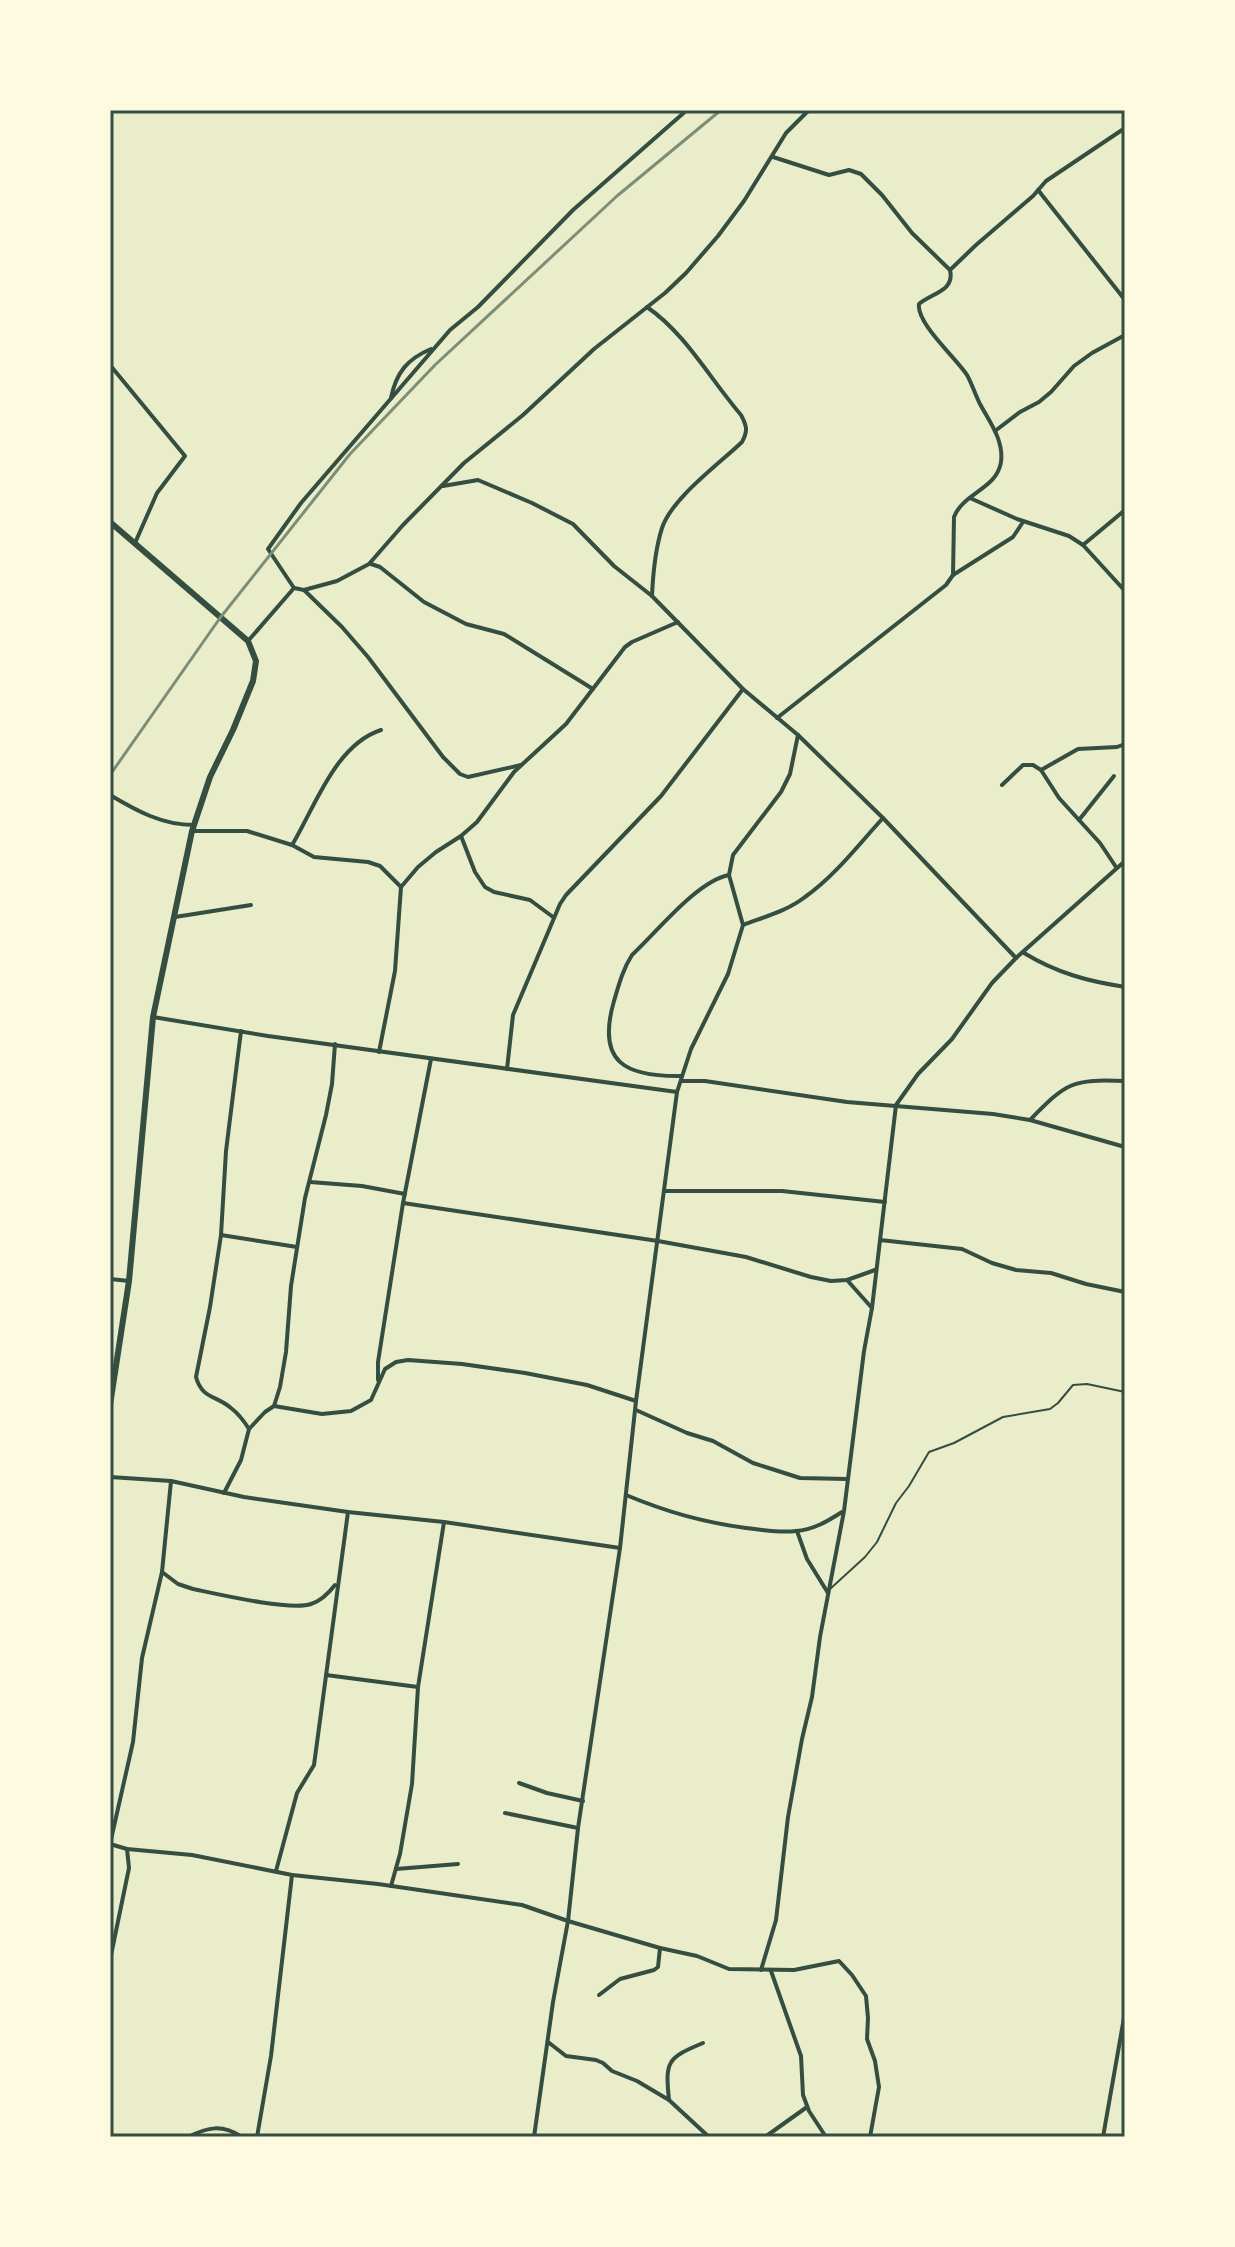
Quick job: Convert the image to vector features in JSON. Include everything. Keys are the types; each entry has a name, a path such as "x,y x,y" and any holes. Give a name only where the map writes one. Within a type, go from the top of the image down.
{"main road":[{"path":"110,522 248,641 256,661 253,681 210,777 193,828 153,1017 129,1281 110,1405"}],"street":[{"path":"687,110 573,210 478,307 450,330 301,503 268,549 294,588 304,590 337,581 369,564 464,463 686,273 744,201 786,133 809,110"},
{"path":"950,270 1046,181 1125,128"},
{"path":"773,157 829,175 849,170 861,174 912,233 950,270 952,278 948,287 921,302 917,308 928,327 966,374 995,431 1001,453 1001,464 995,477 962,503 954,517 953,575"},
{"path":"1038,190 1125,300"},
{"path":"647,307 690,349 741,415 747,432 742,442 683,496 669,513 662,526 656,554 652,596"},
{"path":"995,431 1039,402 1074,366 1125,335"},
{"path":"391,401 404,365 420,353 434,348"},
{"path":"110,365 185,456 157,493 135,543"},
{"path":"443,486 478,480 573,524 614,566 652,596 743,689 798,735 883,818 1016,958"},
{"path":"970,498 1069,536 1083,545 1125,591"},
{"path":"1083,545 1125,510"},
{"path":"777,718 932,597 953,575 1013,537 1024,521"},
{"path":"369,564 380,567 424,602 466,624 504,634 593,689"},
{"path":"248,641 294,588"},
{"path":"304,590 368,657 443,757 460,774 468,777 522,765"},
{"path":"379,1052 395,971 401,887 418,867 477,822 501,788 566,724 625,647 678,622"},
{"path":"507,1069 513,1015 553,917 566,895 661,796 743,689"},
{"path":"292,845 332,773 360,740 381,730"},
{"path":"534,2137 568,1921 578,1828 620,1548 677,1092 691,1049 728,974 743,925 729,875 733,855 781,792 790,774 798,735"},
{"path":"1041,770 1078,749 1125,744"},
{"path":"1002,785 1023,765 1033,765 1041,770 1059,798 1100,843 1116,867"},
{"path":"1079,820 1114,776"},
{"path":"110,795 158,821 193,828 247,831 292,845 314,857 355,860 380,866 401,887"},
{"path":"743,925 782,911 804,898 883,818"},
{"path":"461,836 475,872 485,887 530,900 553,917"},
{"path":"761,1970 776,1920 788,1817 844,1511 896,1105 918,1074 952,1039 992,983 1125,861"},
{"path":"729,875 704,885 625,965 609,1018 609,1041 626,1067 647,1075 847,1102 993,1114 1030,1120 1125,1147"},
{"path":"173,918 251,905"},
{"path":"1024,953 1049,968 1091,982 1125,987"},
{"path":"153,1017 379,1052 677,1092"},
{"path":"241,1031 226,1151 221,1235 196,1377 199,1387 208,1396 234,1409 249,1429"},
{"path":"224,1493 241,1460 249,1429 257,1418 274,1406 280,1387 297,1247 332,1084 335,1044"},
{"path":"378,1387 378,1362 403,1203 431,1059"},
{"path":"1030,1120 1066,1086 1082,1081 1125,1081"},
{"path":"310,1182 362,1186 405,1194"},
{"path":"664,1191 782,1191 885,1202"},
{"path":"403,1203 746,1257 831,1281 847,1280 876,1270"},
{"path":"221,1235 297,1247"},
{"path":"880,1240 962,1249 1016,1270 1051,1273 1125,1292"},
{"path":"110,1279 129,1281"},
{"path":"847,1280 872,1308"},
{"path":"274,1406 322,1414 351,1411 371,1400 385,1369 396,1362 408,1360 525,1373 587,1385 636,1401"},
{"path":"636,1410 713,1441 753,1463 800,1478 848,1479"},
{"path":"110,1477 171,1481 224,1493 348,1512 444,1522 620,1548"},
{"path":"171,1481 162,1572 142,1658 133,1742 110,1844 127,1849 192,1855 292,1875 522,1905 660,1948 697,1956 729,1969 794,1970 839,1961 863,1991 867,2004 867,2039 875,2061 879,2087 870,2137"},
{"path":"626,1495 681,1516 753,1529 797,1531 818,1526 844,1511"},
{"path":"276,1871 297,1793 314,1765 348,1512"},
{"path":"391,1886 412,1784 418,1687 444,1522"},
{"path":"797,1531 807,1559 828,1591"},
{"path":"162,1572 178,1584 193,1589 301,1606 318,1601 337,1584"},
{"path":"326,1675 418,1687"},
{"path":"519,1783 583,1801"},
{"path":"505,1813 578,1828"},
{"path":"110,1960 129,1868 127,1849"},
{"path":"396,1869 458,1864"},
{"path":"257,2137 271,2056 292,1875"},
{"path":"599,1995 620,1979 658,1967 660,1948"},
{"path":"771,1970 801,2056 803,2095 826,2137"},
{"path":"1103,2137 1125,2012"},
{"path":"548,2042 566,2056 596,2060 612,2071 637,2081 669,2100 709,2137"},
{"path":"669,2100 667,2086 672,2058 703,2043"},
{"path":"765,2137 807,2107"},
{"path":"188,2137 214,2127 223,2127 242,2137"}],"lane":[{"path":"828,1591 877,1542 896,1503 929,1452 1003,1417 1050,1409 1073,1385 1087,1384 1125,1392"}],"railway":[{"path":"110,775 220,618 350,454 435,365 617,196 721,110"}]}
